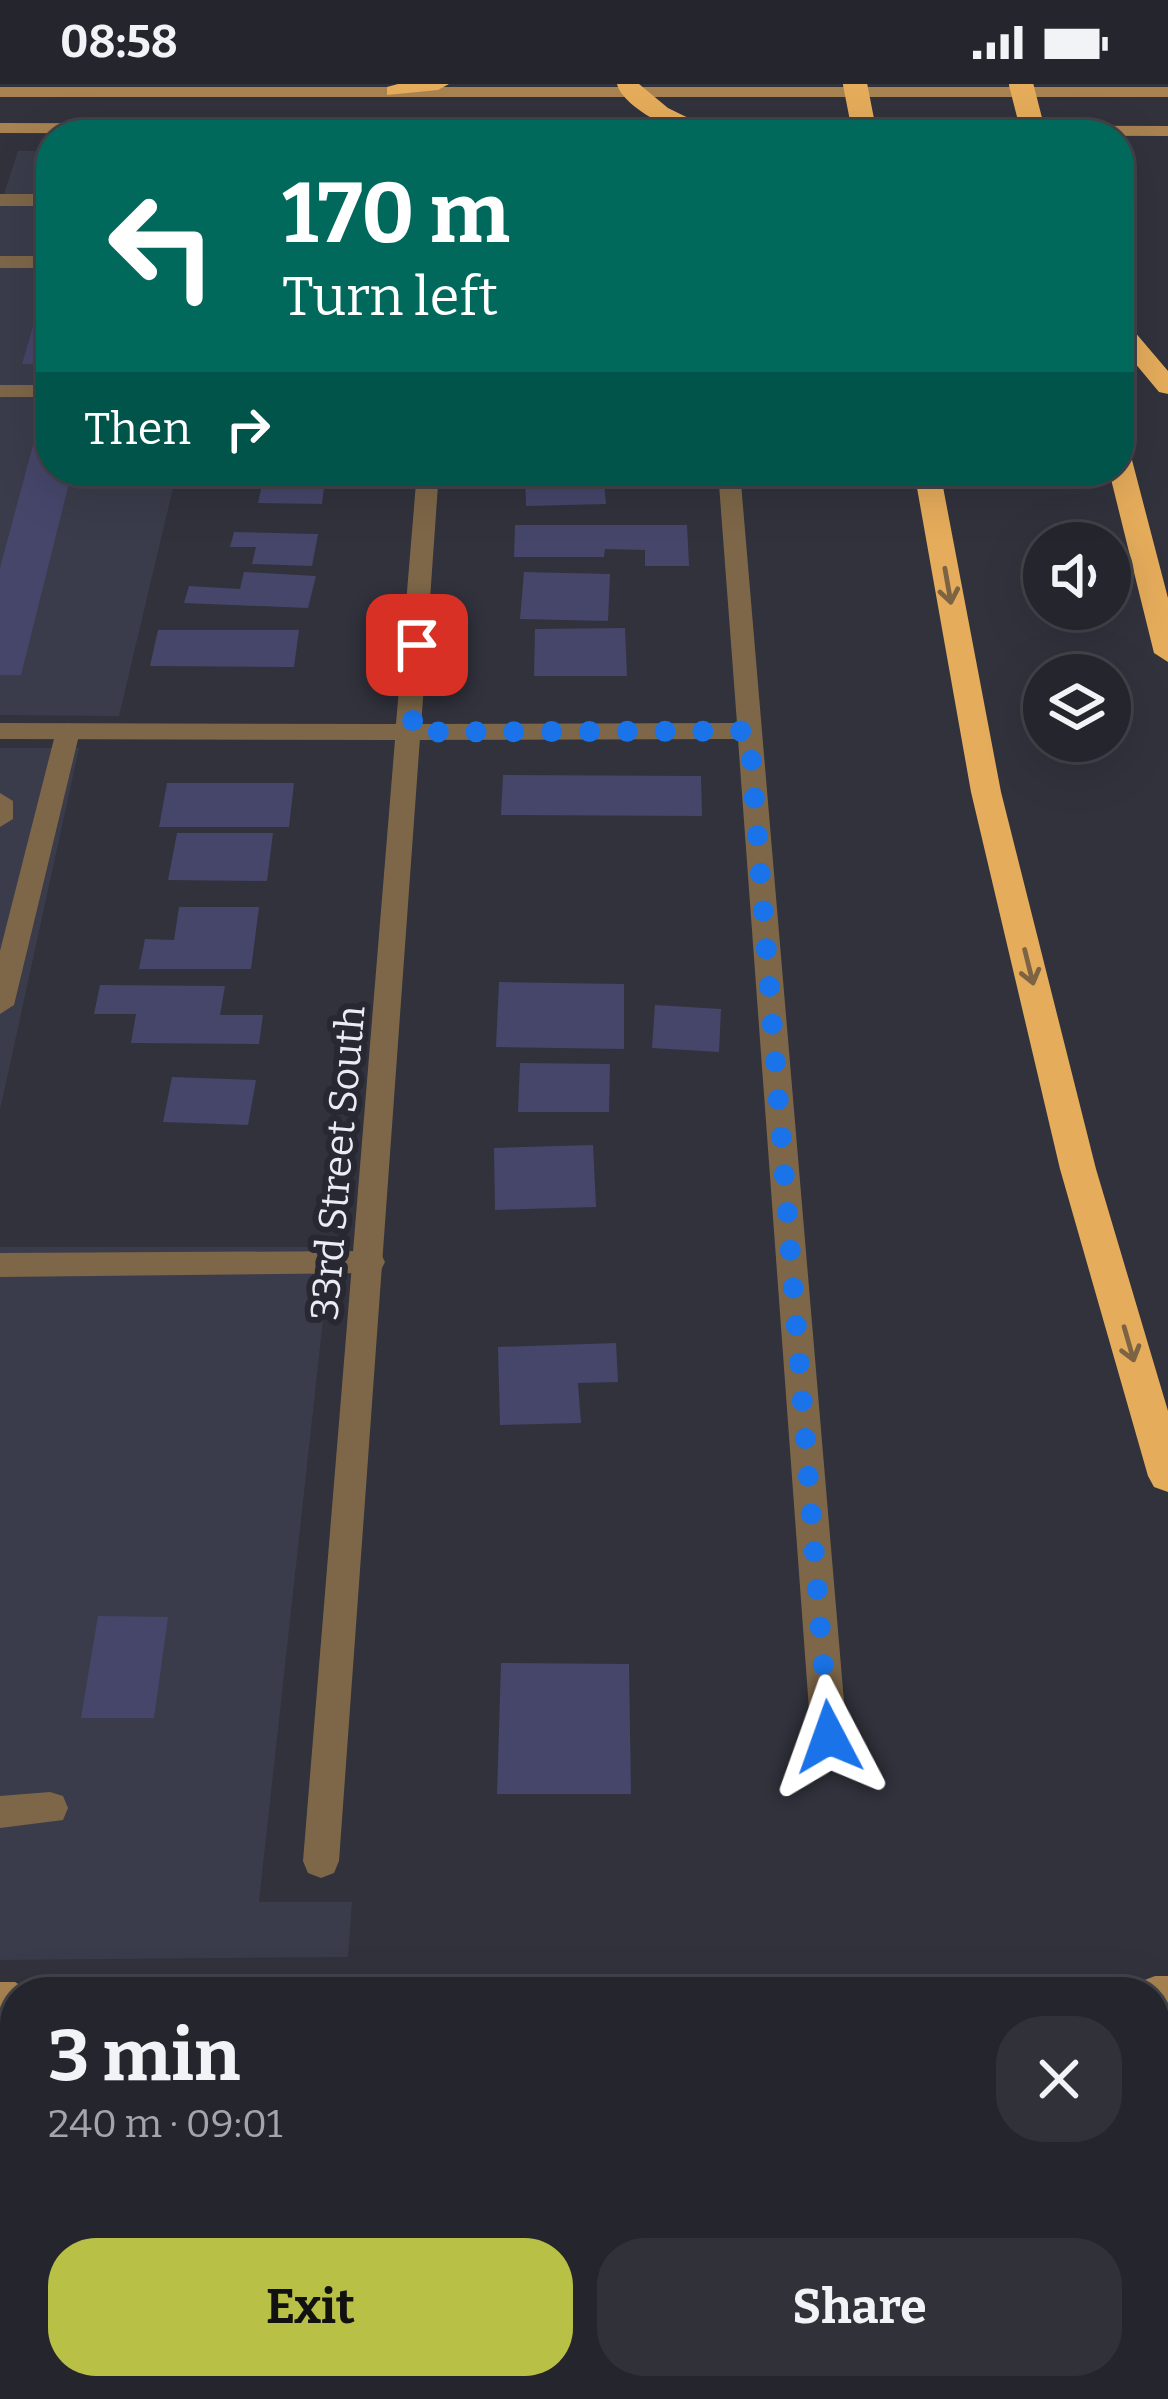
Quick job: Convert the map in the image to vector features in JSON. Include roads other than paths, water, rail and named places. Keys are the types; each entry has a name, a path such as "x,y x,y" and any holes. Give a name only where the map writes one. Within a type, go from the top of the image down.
{"highway":[{"path":"394,91 438,84"},
{"path":"855,84 862,120"},
{"path":"1021,84 1030,120"},
{"path":"628,87 659,113 677,120"},
{"path":"1134,347 1168,387"},
{"path":"930,486 986,792 1078,1168 1168,1476"},
{"path":"1126,486 1168,653"}],"main road":[{"path":"0,92 628,87 1168,92"},
{"path":"0,128 36,128"},
{"path":"1134,131 1168,131"}],"street":[{"path":"0,200 36,200"},
{"path":"0,285 3,262 36,262"},
{"path":"0,391 36,391"},
{"name":"33rd Street South","path":"321,1861 412,732 427,486"},
{"path":"730,486 829,1737"},
{"path":"0,731 749,731"},
{"path":"0,1005 13,898 68,731"},
{"path":"0,801 0,818"},
{"path":"0,1265 370,1262"},
{"path":"0,1812 50,1808"}]}
